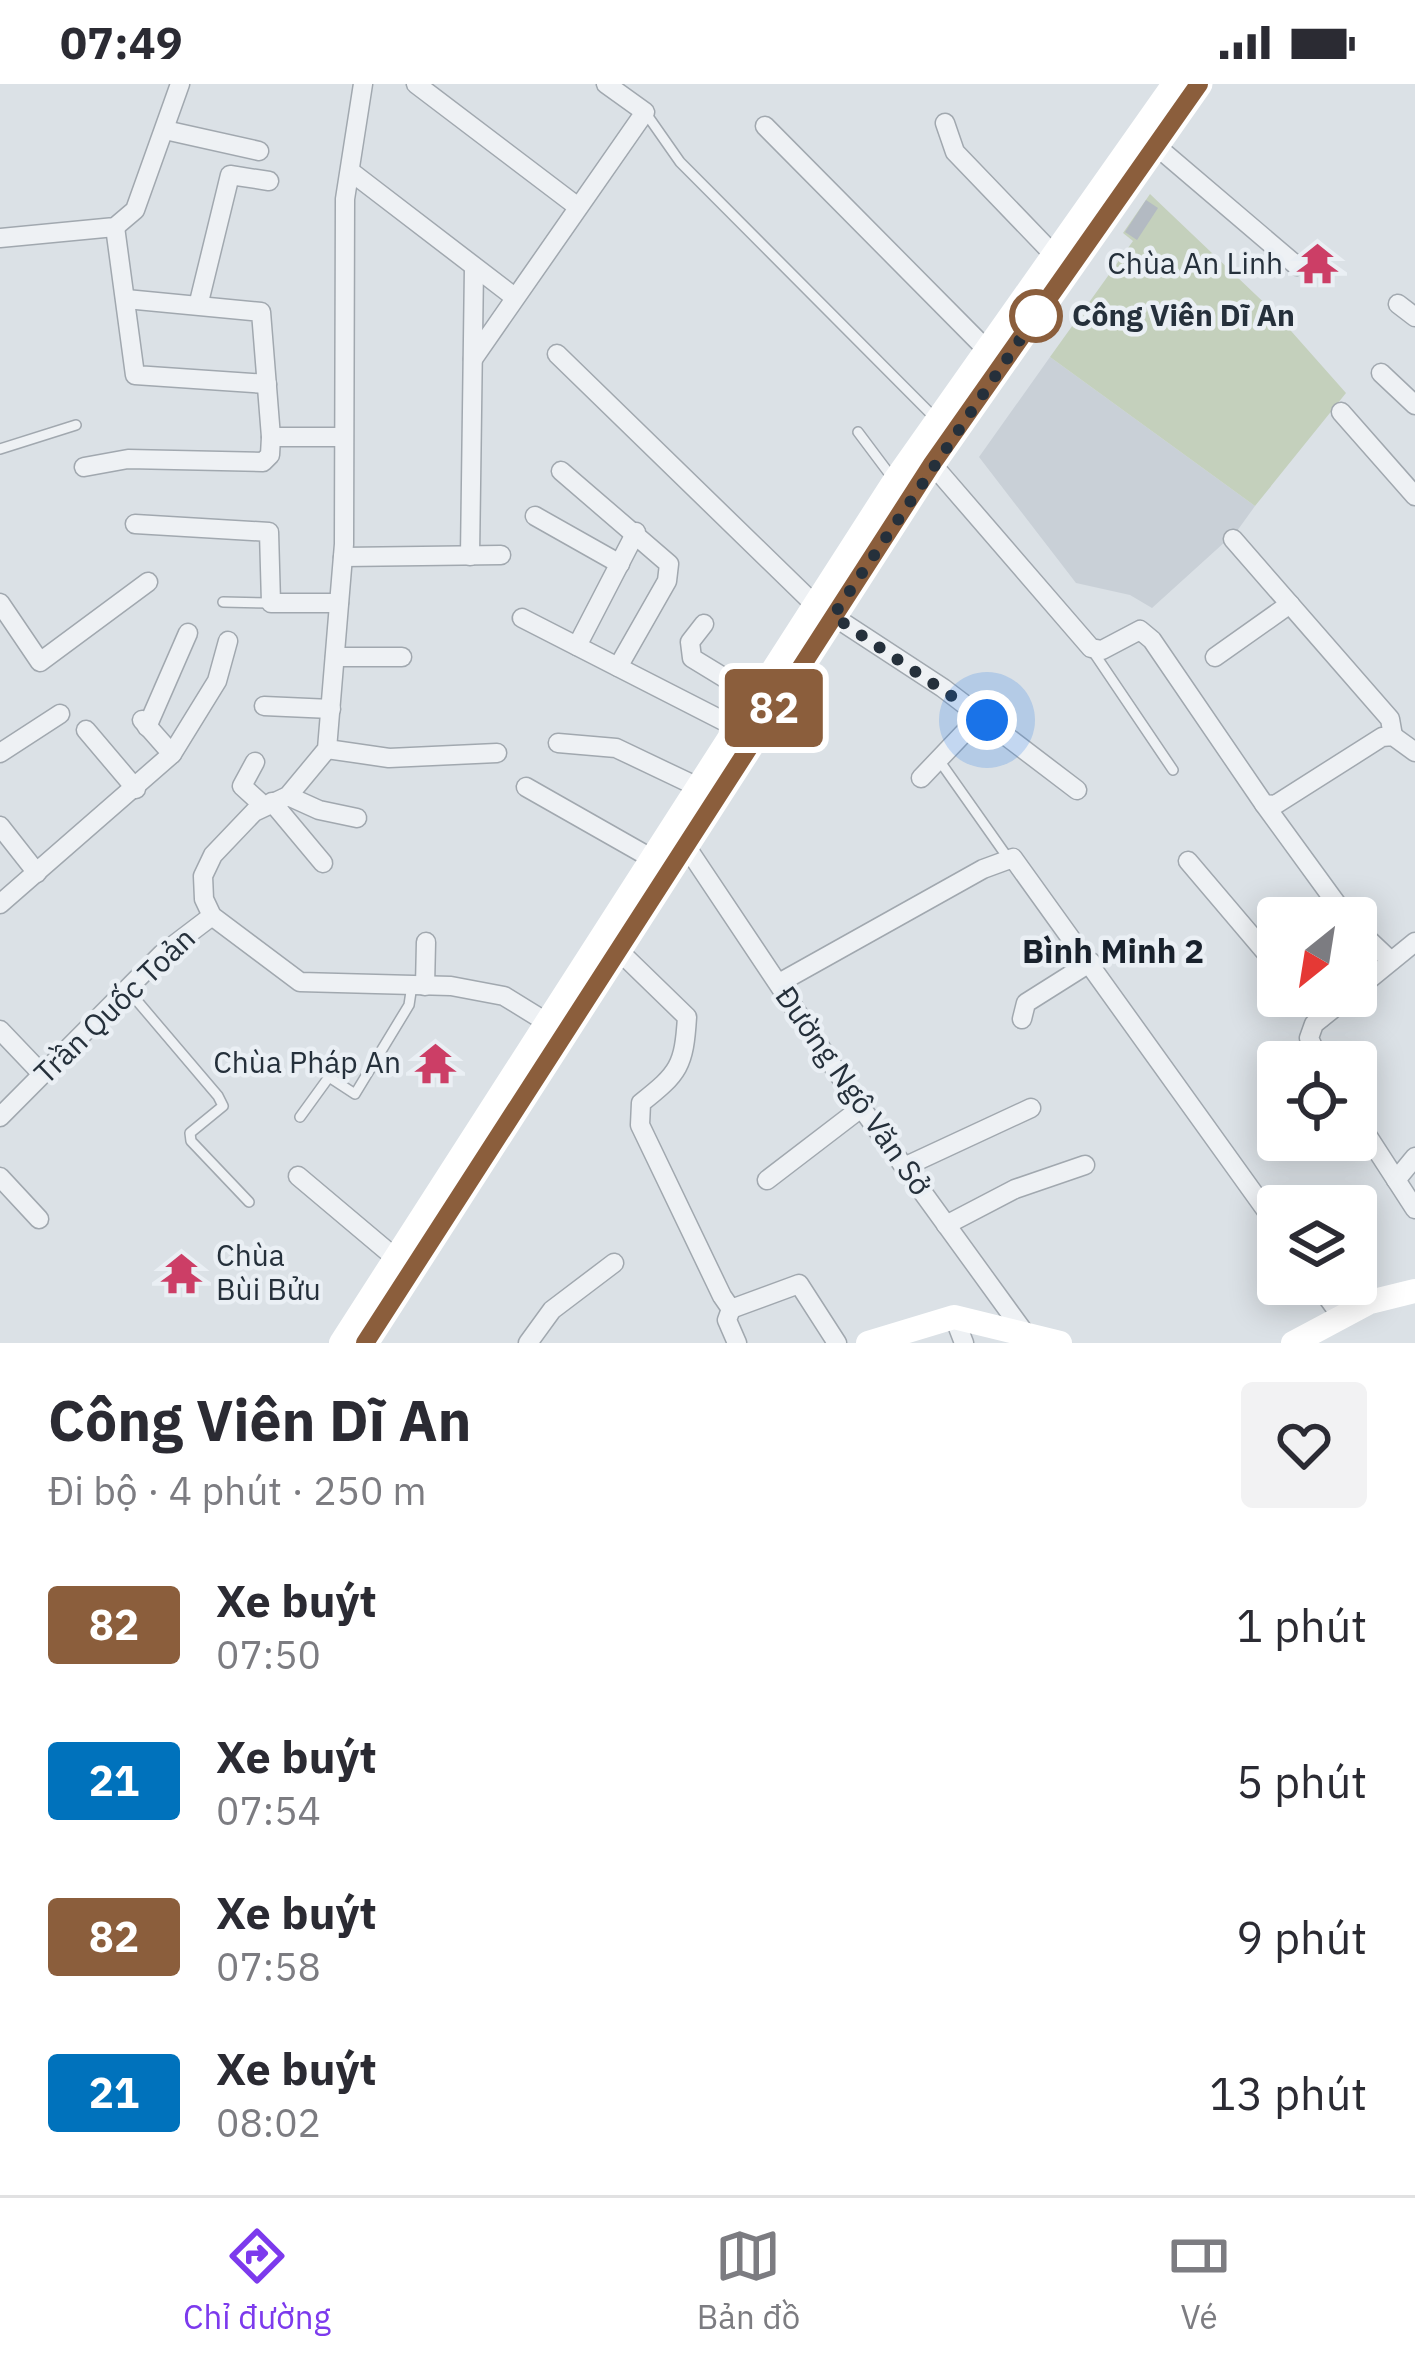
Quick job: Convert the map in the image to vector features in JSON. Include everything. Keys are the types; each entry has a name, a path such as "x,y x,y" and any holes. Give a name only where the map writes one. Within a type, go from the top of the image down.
{"main road":[{"path":"341,1343 393,1256 555,1027 618,950 686,846 746,733 824,610 923,458 1147,139 1173,84"},
{"path":"365,1343 651,859 698,787 746,733 756,697 824,610 895,480 923,458 936,419 1054,255 1147,139 1199,84"},
{"path":"1293,1343 1394,1293 1415,1291"},
{"path":"868,1343 954,1317 1060,1343"}],"street":[{"path":"212,916 204,899 203,876 213,855 327,749 343,557 341,437 350,172 363,84"},
{"path":"416,84 578,207"},
{"path":"473,359 645,112 606,84"},
{"path":"0,238 115,227 134,210 165,130 175,85"},
{"path":"945,123 955,152 1054,255"},
{"path":"765,126 987,350"},
{"path":"165,130 259,151"},
{"path":"1147,139 1297,266"},
{"path":"350,172 513,296"},
{"path":"199,302 226,183 238,174 269,181"},
{"path":"115,227 138,377 267,384"},
{"path":"470,556 474,267"},
{"path":"84,467 128,459 263,462 270,455 260,312 199,302 126,298"},
{"path":"1398,304 1415,317"},
{"path":"557,354 824,610 981,716 1077,790"},
{"path":"1381,373 1415,405"},
{"path":"1341,412 1415,496"},
{"path":"271,437 341,437"},
{"path":"923,458 1090,647 1102,650 1140,630 1152,640 1332,897"},
{"path":"560,472 669,564 667,581 618,667"},
{"path":"535,516 620,564"},
{"path":"135,524 272,534 271,603 339,603"},
{"path":"577,646 636,532"},
{"path":"1233,539 1390,719 1393,736"},
{"path":"343,557 501,555"},
{"path":"0,604 40,662 148,582"},
{"path":"1215,657 1290,604"},
{"path":"522,618 746,733"},
{"path":"704,624 690,642 692,658 756,697"},
{"path":"172,754 145,723 188,633"},
{"path":"2,898 38,873 172,754 217,682 228,641"},
{"path":"335,657 403,657"},
{"path":"264,706 331,709"},
{"path":"0,752 60,714"},
{"path":"921,778 941,763 981,716"},
{"path":"86,730 136,789"},
{"path":"1264,804 1275,805 1382,737 1393,736 1415,752"},
{"path":"558,743 616,748 698,787"},
{"path":"327,749 388,758 497,753"},
{"path":"255,762 242,786 274,801 357,818"},
{"path":"526,788 651,859"},
{"path":"274,801 323,862"},
{"path":"0,826 38,873"},
{"name":"Đường Ngô Văn Sở","path":"686,846 861,1108 1024,1332"},
{"path":"779,983 1008,858 1019,862 1257,1197"},
{"path":"1188,861 1257,942"},
{"name":"Trần Quốc Toản","path":"0,1117 127,989 212,916 300,982 418,986 504,996 555,1027"},
{"path":"418,986 426,942"},
{"path":"1377,973 1415,942"},
{"path":"1377,948 1391,961"},
{"path":"618,950 686,1017 685,1054 675,1077 641,1103 640,1125 731,1310 727,1321 736,1343"},
{"path":"1022,1019 1026,1003 1091,962"},
{"path":"1310,1041 1322,1018"},
{"path":"0,1030 42,1074"},
{"path":"767,1180 861,1108"},
{"path":"904,1167 1030,1108"},
{"path":"1377,1151 1415,1209"},
{"path":"1396,1180 1415,1157"},
{"path":"946,1225 1015,1189 1085,1165"},
{"path":"298,1177 393,1256"},
{"path":"0,1178 39,1219"},
{"path":"528,1343 553,1310 614,1264"},
{"path":"731,1310 800,1283 837,1343"},
{"path":"1333,1305 1341,1316"},
{"path":"954,1317 964,1343"}],"lane":[{"path":"645,112 680,162 936,419"},
{"path":"0,449 76,425"},
{"path":"857,433 895,480"},
{"path":"223,602 271,603"},
{"path":"1090,647 1173,770"},
{"path":"941,763 1008,858"},
{"path":"300,1117 329,1077 355,1094 418,986"},
{"path":"127,989 218,1096 223,1106 190,1133 190,1141 249,1202"}],"shaded area":[{"path":"1050,357 1255,506 1237,531 1152,608 1130,595 1076,583 979,457"}],"green space":[{"name":"Công Viên Dĩ An","path":"1150,194 1276,314 1346,393 1255,506 1050,357 1133,241 1123,233"}],"building":[{"path":"1146,200 1158,208 1137,240 1125,232"}],"bus line":[{"name":"82","path":"365,1343 932,464 1199,84"}],"place":[{"name":"Chùa An Linh","path":"1317,264"},
{"name":"Công Viên Dĩ An","path":"1036,316"},
{"name":"Chùa Pháp An","path":"435,1063"},
{"name":"Chùa Bùi Bửu","path":"182,1273"}],"district":[{"name":"Bình Minh 2","path":"1113,951"}],"route":[{"path":"987,720 833,616 1036,316"}]}
